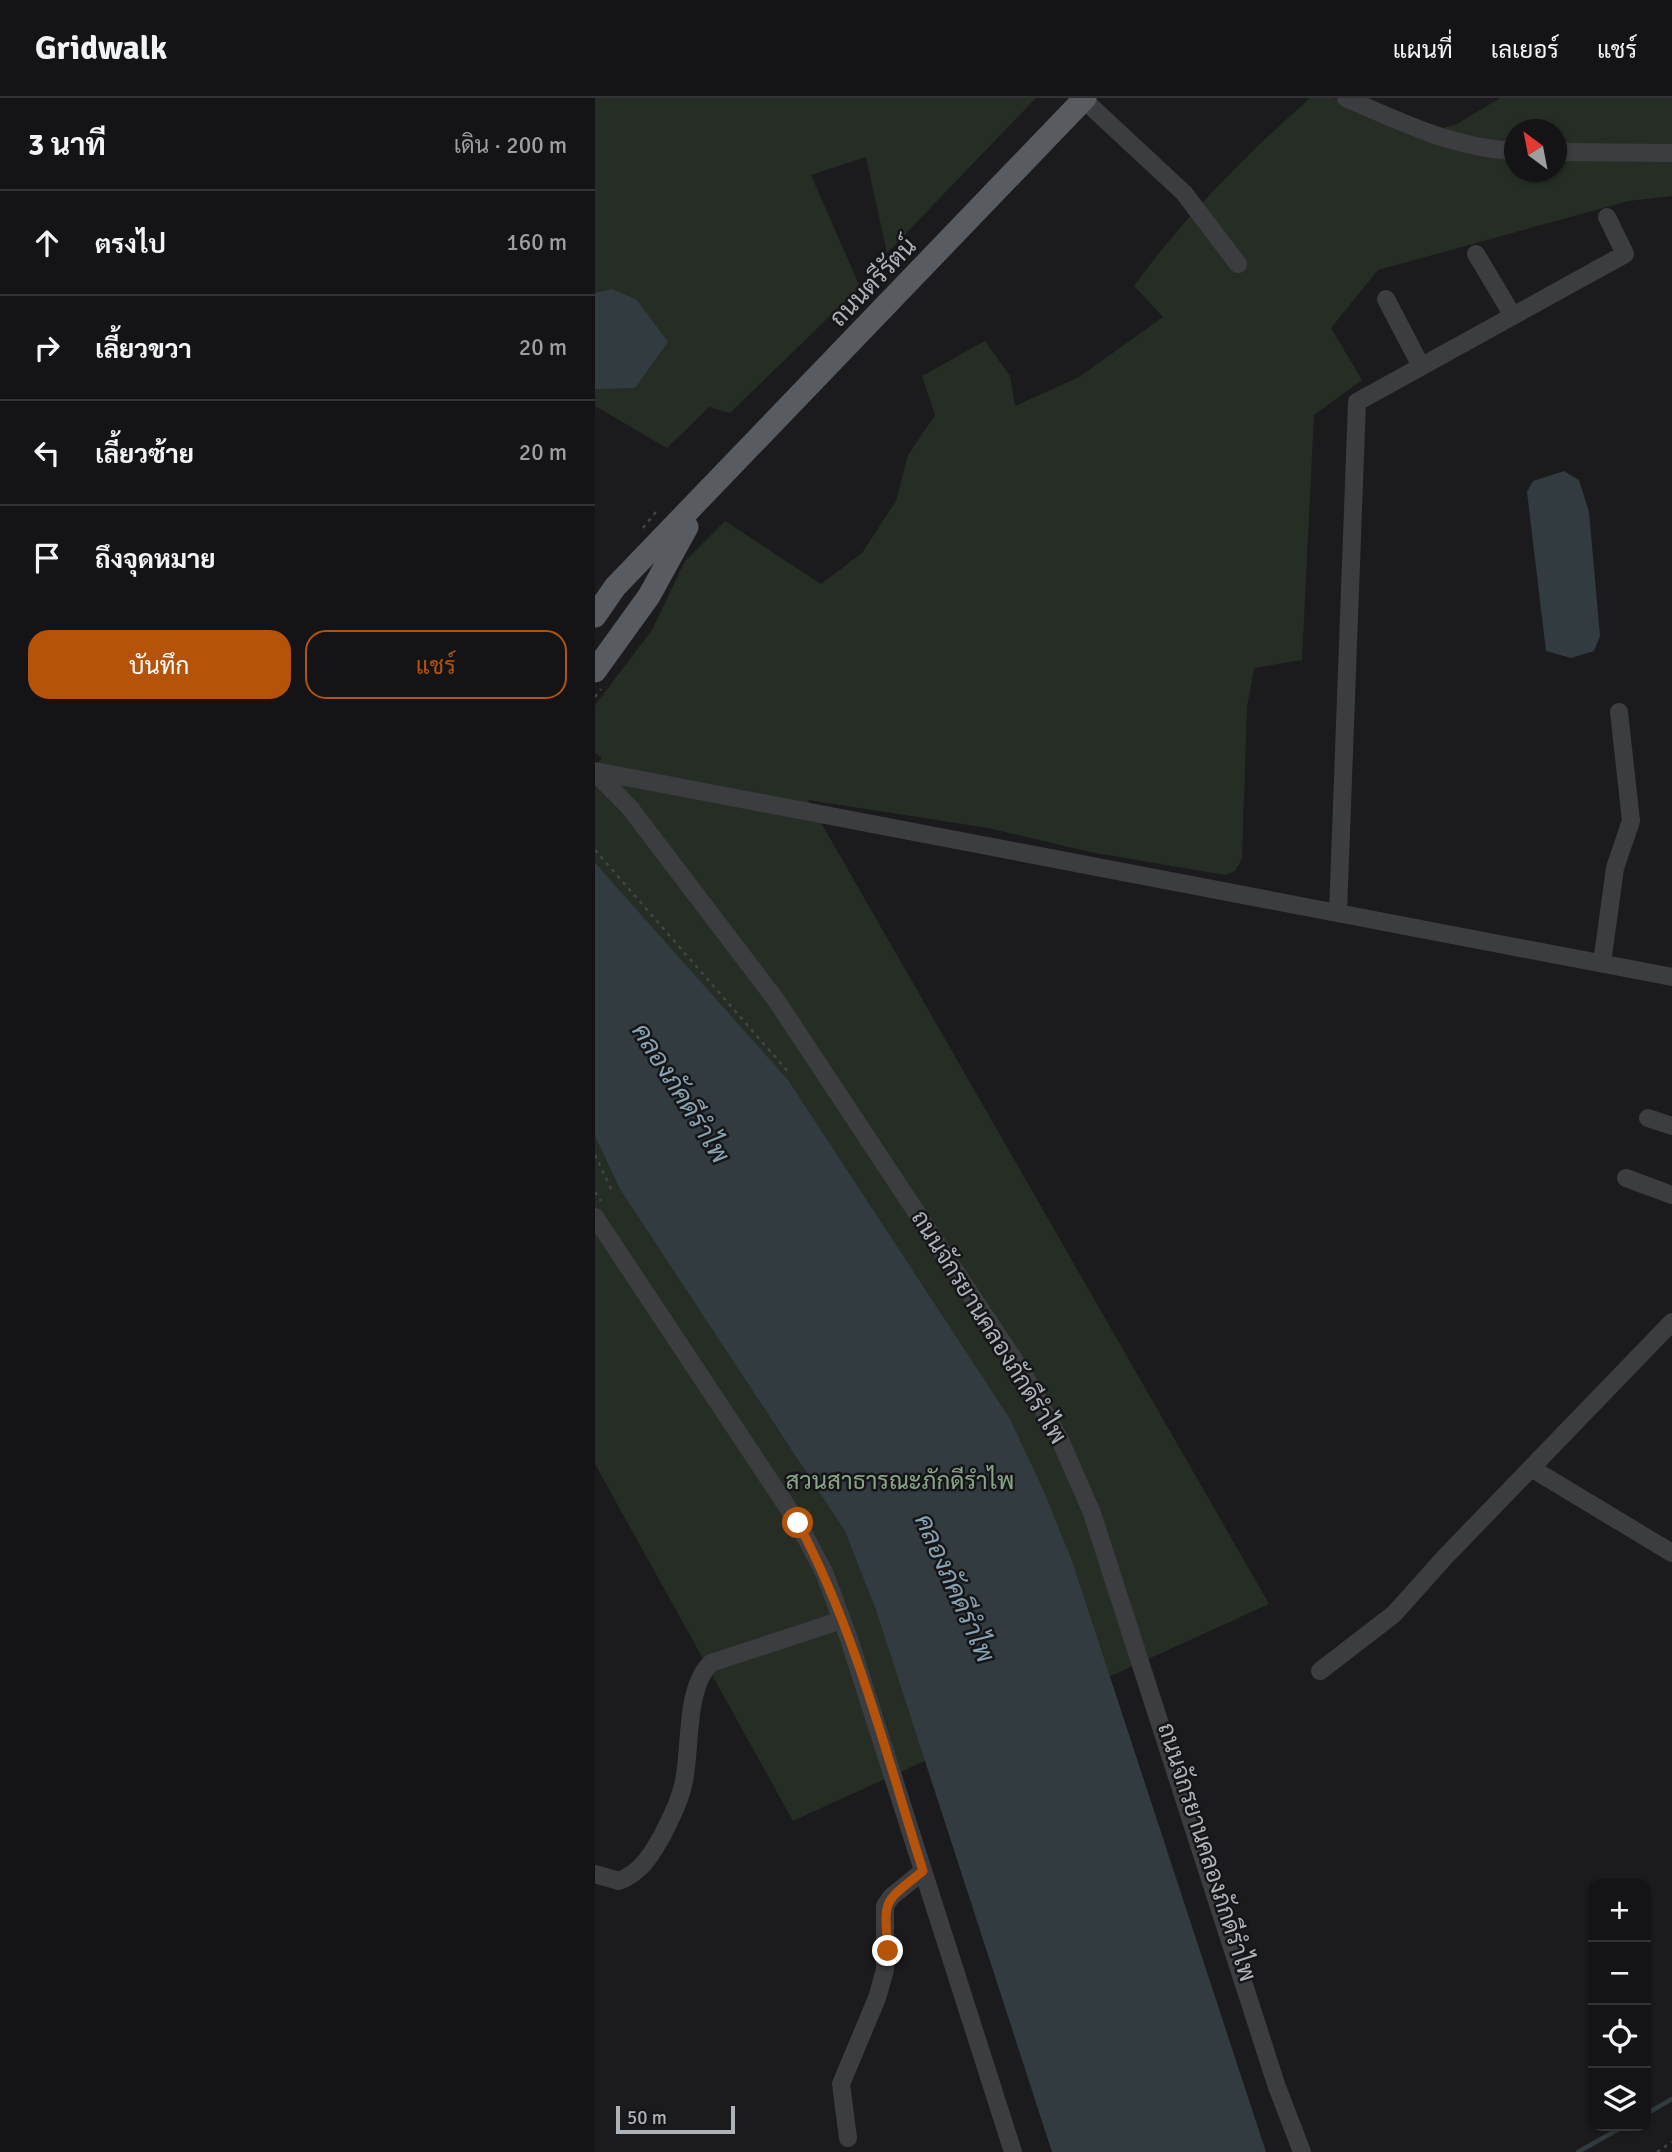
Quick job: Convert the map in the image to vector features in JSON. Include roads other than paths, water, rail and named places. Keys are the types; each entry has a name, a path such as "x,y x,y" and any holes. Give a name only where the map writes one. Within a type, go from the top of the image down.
{"main road":[{"name":"ถนนตรีรัตน์","path":"595,616 615,587 700,503 1084,99"},
{"name":"ถนนตรีรัตน์","path":"595,671 649,596 700,503"}],"street":[{"path":"1346,98 1415,128 1451,140 1504,151"},
{"path":"1084,99 1184,193 1238,264"},
{"path":"1567,152 1672,152"},
{"path":"1338,913 1357,402 1625,254 1607,217"},
{"path":"1476,254 1513,316"},
{"path":"1386,299 1421,366"},
{"path":"1602,963 1615,868 1631,821 1619,712"},
{"path":"595,771 1672,977"},
{"path":"595,771 630,808 776,1000 1024,1375 1060,1440 1092,1513 1277,2087 1302,2152"},
{"path":"1648,1118 1672,1126"},
{"path":"1626,1178 1672,1195"},
{"path":"595,1217 798,1523 824,1572 842,1620 1013,2152"},
{"path":"1320,1671 1388,1620 1672,1322"},
{"path":"1531,1468 1672,1553"},
{"path":"595,1874 619,1881 632,1876 650,1857 676,1810 684,1783 694,1695 702,1671 711,1663 842,1620"},
{"path":"848,2138 841,2084 877,1998 885,1970 885,1906 891,1897 923,1871"}],"water":[{"path":"612,289 637,300 668,342 635,388 595,389 595,293"},
{"path":"1564,471 1579,480 1589,512 1600,636 1594,651 1571,658 1546,651 1527,492 1533,481"},
{"name":"คลองภัคดีรำไพ","path":"595,863 788,1080 1010,1419 1072,1561 1266,2152 1052,2152 876,1610 845,1531 620,1189 595,1136"}],"waterway":[{"path":"1651,2111 1672,2099"},
{"path":"1578,2152 1615,2131"}],"park label":[{"name":"สวนสาธารณะภักดีรำไพ","path":"900,1481"}]}
